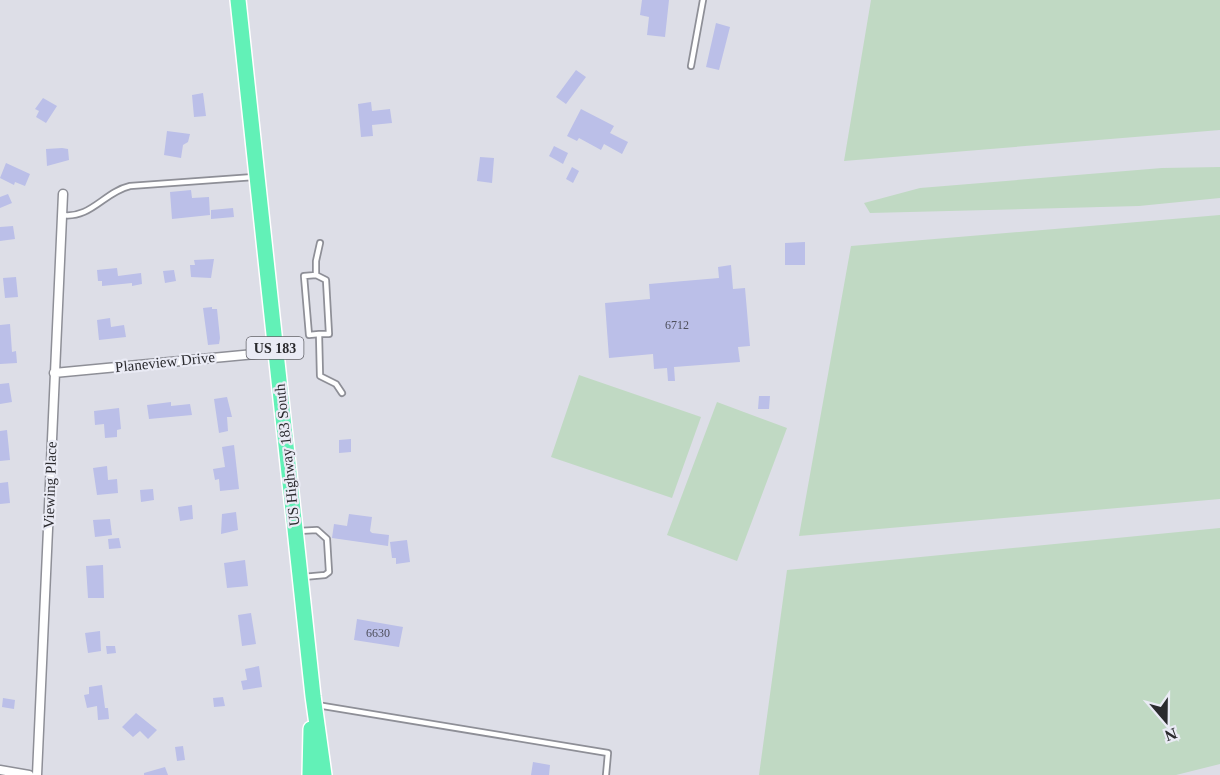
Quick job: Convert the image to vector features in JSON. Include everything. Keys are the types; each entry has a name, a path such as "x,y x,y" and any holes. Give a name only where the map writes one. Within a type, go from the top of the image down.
{"highway":[{"name":"US Highway 183 South","path":"237,0 313,700 324,775"},
{"name":"US Highway 183 South","path":"310,775 313,700"}],"street":[{"name":"Viewing Place","path":"37,775 63,194"},
{"name":"Planeview Drive","path":"54,373 276,352"},
{"path":"0,770 29,775"}],"lane":[{"path":"691,66 703,0"},
{"path":"62,215 72,216 84,213 114,192 130,186 257,177"},
{"path":"316,275 320,243"},
{"path":"316,275 326,280 329,334 319,334 309,335 304,276 316,275"},
{"path":"319,334 321,376 336,384 342,393"},
{"path":"295,531 317,530 324,533 327,539 329,572 325,575 300,577"},
{"path":"313,700 608,753 606,775"}],"green space":[{"path":"871,0 1220,0 1220,130 844,161"},
{"path":"1220,167 1220,198 1139,206 870,213 864,203 920,188 1162,168"},
{"path":"1220,215 1220,499 799,536 851,246"},
{"path":"579,375 701,417 672,498 551,457"},
{"path":"717,402 787,428 737,561 667,535"},
{"path":"1220,528 1220,764 1176,775 759,775 787,570"}],"building":[{"path":"642,0 669,0 665,37 647,35 649,17 640,15"},
{"path":"716,23 730,27 719,70 706,67"},
{"path":"576,70 586,77 566,104 556,97"},
{"path":"203,93 206,116 194,117 192,95"},
{"path":"43,98 57,106 46,123 36,117 39,111 35,109"},
{"path":"371,102 372,111 390,109 392,123 372,125 373,136 361,137 358,104"},
{"path":"581,109 614,126 610,133 628,142 622,154 604,144 601,150 579,138 577,141 567,136"},
{"path":"167,131 190,134 188,142 183,145 181,158 164,155"},
{"path":"554,146 568,153 563,164 549,156"},
{"path":"46,149 68,149 69,160 47,166"},
{"path":"480,157 494,158 492,183 477,181"},
{"path":"6,163 30,174 25,186 15,182 14,185 0,178"},
{"path":"572,167 579,171 573,183 566,179"},
{"path":"191,190 192,198 209,197 210,215 172,219 170,192"},
{"path":"8,194 12,203 0,208 0,197"},
{"path":"233,208 234,217 211,219 211,210"},
{"path":"13,226 15,239 0,241 0,227"},
{"path":"805,242 805,265 785,265 785,243"},
{"path":"214,259 211,278 191,277 190,265 195,265 194,260"},
{"path":"731,265 733,289 745,288 750,346 738,347 740,362 674,367 675,381 668,381 667,368 654,369 653,354 609,358 605,303 650,299 649,284 719,278 718,267"},
{"path":"117,268 118,276 141,273 142,284 102,286 102,281 98,281 97,270"},
{"path":"174,270 176,281 165,283 163,271"},
{"path":"16,277 18,297 5,298 3,278"},
{"path":"212,307 212,309 217,309 220,338 219,344 208,345 203,308"},
{"path":"110,318 111,327 124,325 126,337 99,340 97,320"},
{"path":"10,324 12,352 16,351 17,363 0,364 0,325"},
{"path":"9,383 12,402 0,404 0,384"},
{"path":"759,396 770,396 769,409 758,409"},
{"path":"227,397 232,417 227,417 228,431 219,433 214,399"},
{"path":"171,402 171,406 190,404 192,415 149,419 147,405"},
{"path":"119,408 121,429 117,430 117,437 105,438 104,424 95,425 94,411"},
{"path":"7,430 10,460 0,461 0,431"},
{"path":"351,439 351,452 339,453 339,440"},
{"path":"234,445 239,489 220,491 219,479 215,480 213,469 225,467 222,447"},
{"path":"107,466 108,480 117,479 118,493 97,495 93,468"},
{"path":"8,482 10,503 0,504 0,483"},
{"path":"153,489 154,500 141,502 140,490"},
{"path":"192,505 193,519 180,521 178,507"},
{"path":"236,512 238,530 221,534 222,514"},
{"path":"349,514 372,517 370,531 389,535 388,546 332,538 334,524 347,526"},
{"path":"110,519 112,535 95,537 93,520"},
{"path":"119,538 121,548 109,549 108,539"},
{"path":"407,540 410,562 396,564 396,558 392,558 390,542"},
{"path":"245,560 248,586 227,588 224,563"},
{"path":"103,565 104,598 88,598 86,566"},
{"path":"251,613 256,644 242,646 238,615"},
{"path":"357,619 403,627 399,647 354,640"},
{"path":"100,631 101,651 88,653 85,633"},
{"path":"106,646 115,646 116,653 107,654"},
{"path":"259,666 262,687 243,690 241,681 247,680 245,669"},
{"path":"102,685 109,719 98,720 97,706 87,708 84,695 89,694 89,687"},
{"path":"223,697 225,706 214,707 213,698"},
{"path":"3,698 15,700 14,709 2,707"},
{"path":"136,713 157,730 148,739 140,731 133,737 122,727"},
{"path":"183,746 185,760 177,761 175,747"},
{"path":"533,762 550,765 549,775 531,775"},
{"path":"165,767 168,775 144,775 144,773"}]}
